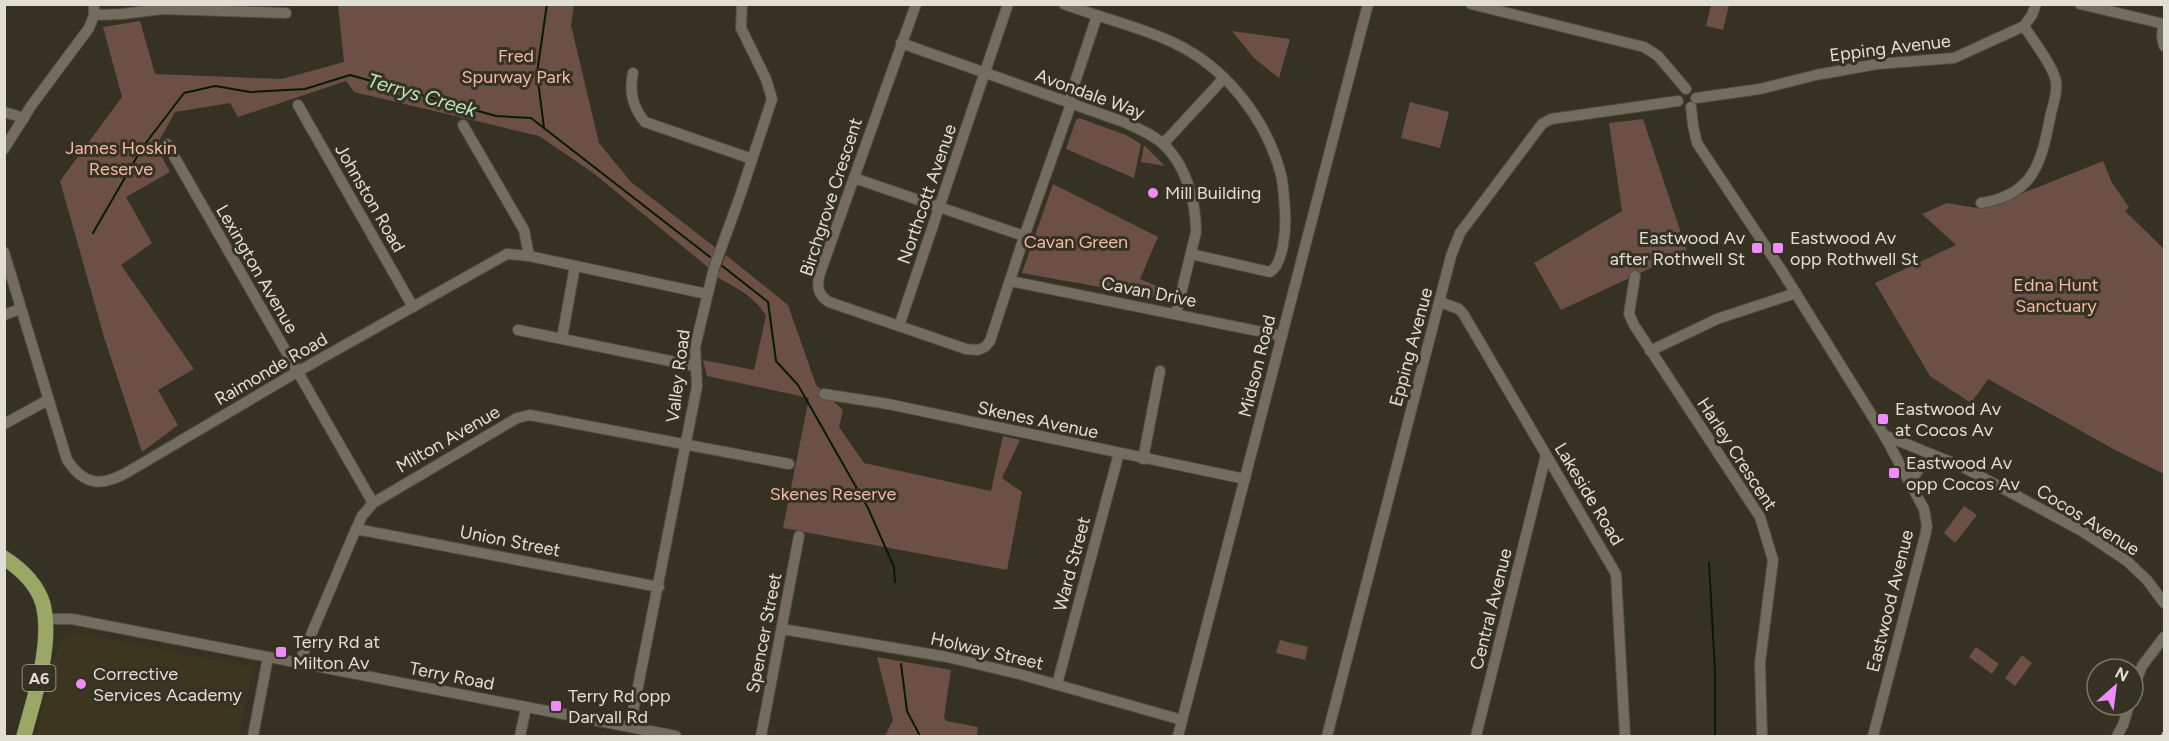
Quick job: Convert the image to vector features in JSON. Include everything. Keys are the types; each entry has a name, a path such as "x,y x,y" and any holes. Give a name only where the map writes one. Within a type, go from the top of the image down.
{"highway":[{"name":"A6","path":"4,558 29,579 43,605 43,664 24,736"},
{"path":"4,570 18,582 44,619"}],"street":[{"name":"Valley Road","path":"630,727 697,386 695,347 716,258 740,196 772,99 766,79 741,28 742,4"},
{"name":"Birchgrove Crescent","path":"916,4 817,287 822,298 829,302 956,346 978,350 990,341 1097,16"},
{"name":"Northcott Avenue","path":"899,326 1008,4"},
{"path":"1064,4 1176,44 1200,58 1224,78 1250,107 1271,145 1281,173 1285,216 1284,238 1278,264 1270,272 1191,254"},
{"name":"Midson Road","path":"1178,736 1368,4"},
{"path":"1471,4 1644,47 1658,56 1686,89 1694,93 1694,102 1683,107 1678,101 1679,95 1686,89"},
{"path":"1981,202 2004,198 2024,185 2039,163 2044,147 2056,85 2053,74 2024,26 2036,4"},
{"path":"2080,4 2164,24 2162,38 2164,46"},
{"path":"4,149 24,117 89,28 94,10 122,14 162,9 286,13"},
{"name":"Epping Avenue","path":"1694,102 1877,64 1954,58 2024,26"},
{"name":"Avondale Way","path":"901,43 1129,124 1163,144 1180,167 1193,200 1196,232 1176,314"},
{"path":"633,73 630,83 634,102 637,113 645,122 752,159"},
{"path":"1163,144 1224,78"},
{"name":"Epping Avenue","path":"1327,736 1453,250 1460,233 1542,124 1551,119 1678,101"},
{"name":"Eastwood Avenue","path":"1694,102 1697,143 1796,293 1884,435 1924,509 1927,526 1873,736"},
{"name":"Johnston Road","path":"298,105 413,307"},
{"path":"4,112 24,117"},
{"path":"463,125 524,230 529,256"},
{"name":"Lexington Avenue","path":"167,144 373,503"},
{"path":"854,178 1024,236"},
{"name":"Raimonde Road","path":"4,252 67,460 76,473 89,481 102,483 126,473 297,372 507,254 529,256 707,294"},
{"path":"562,339 575,266"},
{"name":"Harley Crescent","path":"1635,276 1629,314 1650,351 1760,517 1766,533 1773,560 1760,663 1762,736"},
{"name":"Cavan Drive","path":"1010,281 1282,336"},
{"path":"1650,351 1717,319 1796,293"},
{"name":"Lakeside Road","path":"1440,302 1459,309 1464,315 1616,574 1625,736"},
{"path":"4,315 21,309"},
{"path":"518,330 695,366"},
{"path":"1143,459 1160,371"},
{"name":"Skenes Avenue","path":"824,394 888,404 1245,480"},
{"path":"4,423 48,400"},
{"name":"Milton Avenue","path":"299,663 356,528 373,503 517,418 530,415 789,464"},
{"name":"Cocos Avenue","path":"1884,435 1963,467 2101,543 2138,570 2164,603"},
{"name":"Ward Street","path":"1057,684 1119,453"},
{"name":"Central Avenue","path":"1476,736 1539,491 1546,454"},
{"path":"1915,492 1913,485 1915,476 1926,463 1937,461 1963,467"},
{"path":"1539,491 1559,476"},
{"name":"Union Street","path":"356,528 659,586"},
{"name":"Spencer Street","path":"761,736 799,536"},
{"name":"Terry Road","path":"44,619 72,619 672,736"},
{"name":"Holway Street","path":"782,629 947,657 1057,684 1182,720"},
{"path":"2145,662 2164,637"},
{"path":"253,736 268,657"},
{"path":"520,736 526,708"},
{"path":"2117,736 2125,717"}],"shaded area":[{"path":"75,633 253,667 239,736 36,736 61,640"}],"green space":[{"path":"338,5 574,5 571,25 599,143 631,182 716,248 709,268 592,172 539,136 354,92 346,81 238,117 230,103 175,112 156,146 170,172 126,197 152,243 121,265 194,369 158,390 178,425 142,452 104,337 60,181 122,97 103,27 140,21 155,74 282,79 344,62"},
{"path":"1711,5 1729,5 1723,30 1706,26"},
{"path":"1232,31 1290,39 1279,78 1254,58"},
{"path":"1410,102 1449,112 1440,148 1401,138"},
{"path":"1079,118 1126,135 1141,144 1134,178 1066,149 1076,120"},
{"path":"1643,119 1687,251 1561,310 1534,263 1622,211 1609,123"},
{"path":"1144,145 1165,166 1141,162"},
{"name":"Edna Hunt Sanctuary","path":"2103,161 2112,183 2129,207 2125,211 2164,249 2164,474 2115,450 1988,379 1971,403 1930,376 1875,283 1956,245 1922,214 1947,203 1983,209"},
{"name":"Cavan Green","path":"1053,184 1158,237 1140,279 1164,289 1155,297 1022,273"},
{"name":"Skenes Reserve","path":"726,255 788,305 816,385 843,410 839,427 864,463 991,491 1003,436 1020,440 1002,478 1022,492 1007,570 783,528 809,398 707,376 703,360 754,370 766,316 751,298 717,277"},
{"path":"1964,506 1977,515 1955,543 1944,533"},
{"path":"1280,640 1308,647 1305,660 1276,653"},
{"path":"1976,647 1999,664 1992,674 1969,657"},
{"path":"2022,655 2032,663 2015,686 2005,678"},
{"path":"877,657 951,670 944,717 946,721 978,727 977,736 885,736 893,720"}],"waterway":[{"path":"544,128 537,73 547,4"},
{"name":"Terrys Creek","path":"93,233 142,148 184,93 215,86 250,92 305,89 350,75 496,116 531,118 710,257"},
{"name":"Terrys Creek","path":"721,265 768,302 776,361 798,385 868,508 894,567 895,582"},
{"path":"1709,563 1715,671 1715,736"},
{"name":"Terrys Creek","path":"901,664 907,711 920,736"}],"place":[{"name":"Mill Building","path":"1153,193"},
{"name":"Eastwood Av after Rothwell St","path":"1757,248"},
{"name":"Eastwood Av opp Rothwell St","path":"1778,248"},
{"name":"Eastwood Av at Cocos Av","path":"1883,419"},
{"name":"Eastwood Av opp Cocos Av","path":"1894,473"},
{"name":"Terry Rd at Milton Av","path":"281,652"},
{"name":"Corrective Services Academy","path":"81,684"},
{"name":"Terry Rd opp Darvall Rd","path":"556,706"}],"park label":[{"name":"Fred Spurway Park","path":"516,66"},
{"name":"James Hoskin Reserve","path":"121,158"}]}
